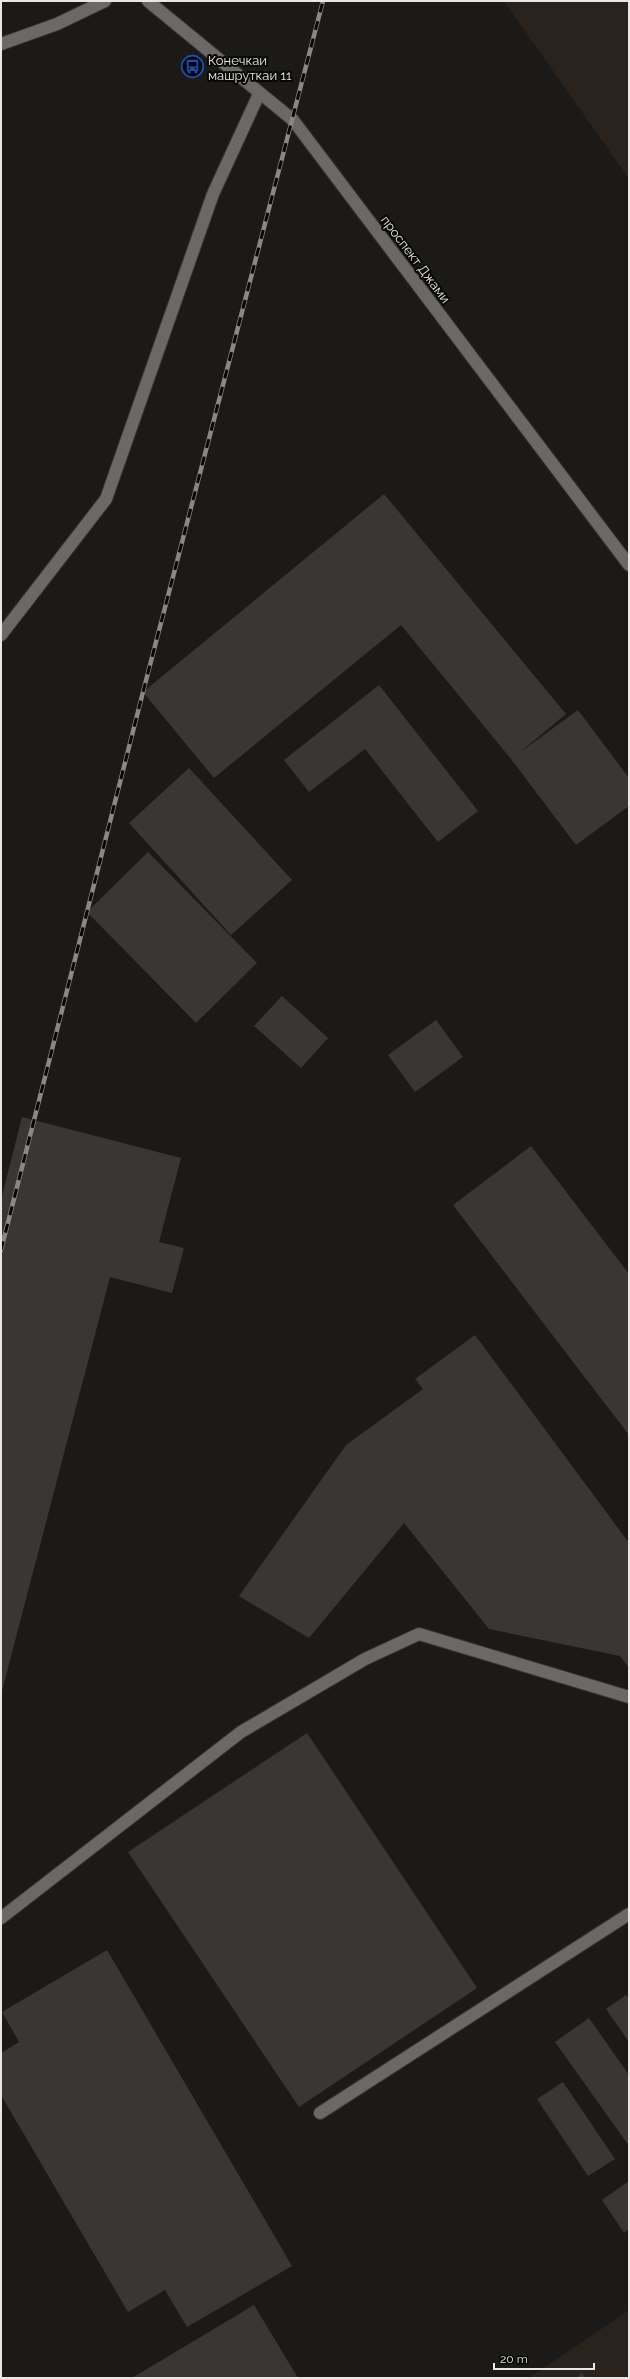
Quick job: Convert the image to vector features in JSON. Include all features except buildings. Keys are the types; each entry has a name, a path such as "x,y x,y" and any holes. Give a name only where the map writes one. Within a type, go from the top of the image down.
{"street":[{"path":"1,44 57,24 105,1"},
{"name":"проспект Джами","path":"148,1 259,94 293,120 629,565"},
{"path":"1,635 106,499 213,194 259,94"},
{"path":"1,1918 241,1732 365,1659 419,1634 629,1697"},
{"path":"320,2113 629,1914"}],"shaded area":[{"path":"504,1 629,1 629,179"},
{"path":"629,2310 629,2378 529,2378"}],"railway":[{"path":"1,1250 143,692 323,1"}],"place":[{"name":"Конечкаи машруткаи 11","path":"193,67"}]}
